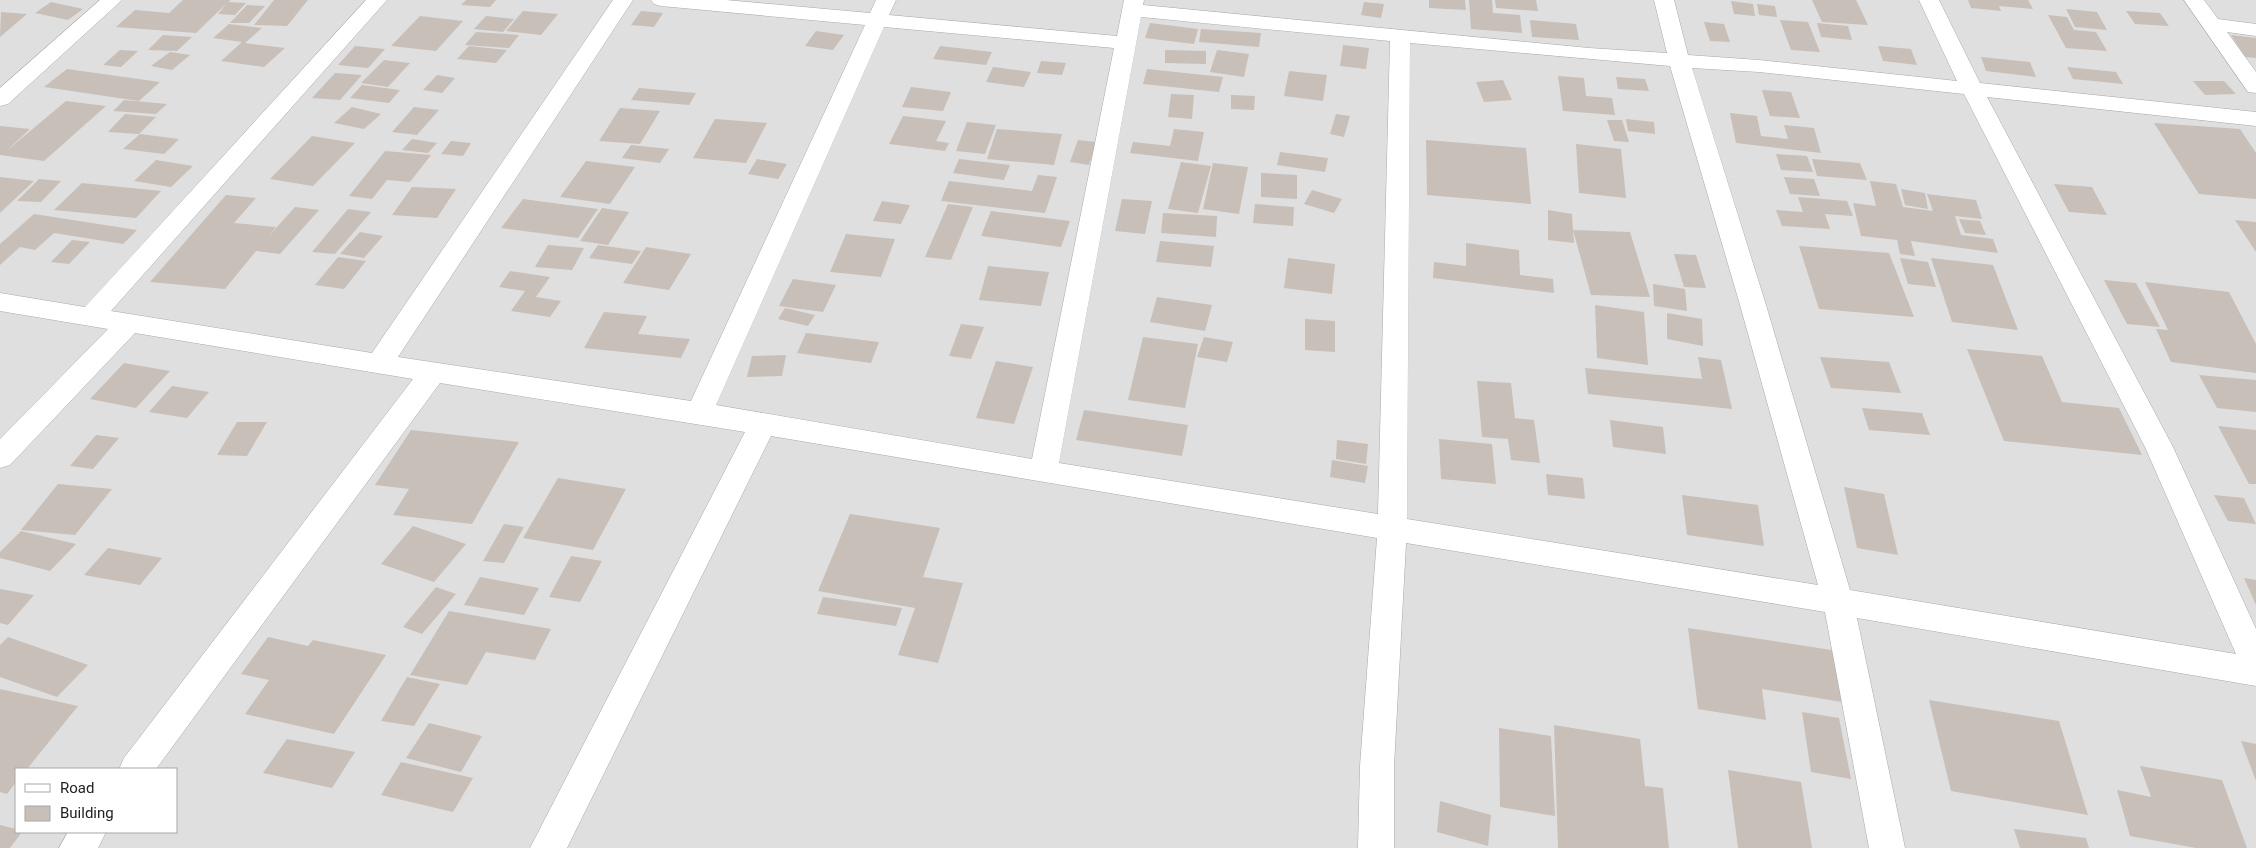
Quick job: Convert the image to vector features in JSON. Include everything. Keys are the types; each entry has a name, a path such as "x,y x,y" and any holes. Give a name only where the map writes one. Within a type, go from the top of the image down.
{"street":[{"path":"0,99 112,0"},
{"path":"91,318 377,0"},
{"path":"379,364 622,0"},
{"path":"661,0 1126,43"},
{"path":"699,412 886,0"},
{"path":"1664,0 1679,60 1753,305 1838,601 1887,848"},
{"path":"1929,0 1971,87 2159,447 2256,664"},
{"path":"2194,0 2256,87"},
{"path":"1043,472 1134,5 1400,37 1971,87 2256,119"},
{"path":"2211,24 2256,30"},
{"path":"1376,848 1377,766 1392,529 1400,37"},
{"path":"0,302 433,373 699,412 1043,472 1838,601 2256,672"},
{"path":"0,457 129,324"},
{"path":"137,768 433,373"},
{"path":"548,848 763,424"},
{"path":"77,848 88,833"}],"shaded area":[{"path":"0,0 2256,0 2256,848 0,848"}],"building":[{"path":"183,0 231,0 228,2 246,3 235,15 218,14 226,4 196,33 116,27 135,10 169,13"},
{"path":"274,0 308,0 287,26 254,25"},
{"path":"466,0 496,0 490,7 461,5"},
{"path":"1429,0 1465,0 1466,10 1429,8"},
{"path":"1469,0 1492,0 1493,13 1520,15 1522,33 1471,29"},
{"path":"1495,0 1536,0 1538,11 1496,8"},
{"path":"1812,0 1856,0 1868,25 1822,22"},
{"path":"1968,0 2028,0 2033,9 1999,6 2001,11 1971,8"},
{"path":"1731,1 1753,4 1755,16 1734,14"},
{"path":"51,2 83,9 68,20 35,13"},
{"path":"1364,2 1384,4 1381,18 1361,15"},
{"path":"1757,4 1775,6 1777,17 1759,15"},
{"path":"247,5 265,6 249,23 230,23"},
{"path":"2066,9 2097,12 2107,30 2075,27"},
{"path":"523,11 558,14 541,35 506,31"},
{"path":"641,11 663,13 654,27 631,25"},
{"path":"2126,11 2160,13 2169,26 2135,24"},
{"path":"1,12 27,14 0,37"},
{"path":"2048,15 2067,17 2074,30 2096,32 2107,51 2066,48"},
{"path":"420,16 463,21 436,51 391,46"},
{"path":"486,16 514,19 503,32 474,29"},
{"path":"1530,20 1576,24 1579,40 1532,37"},
{"path":"1780,20 1808,22 1820,52 1791,50"},
{"path":"1704,22 1724,24 1730,42 1710,41"},
{"path":"1150,23 1198,29 1194,44 1145,38"},
{"path":"1817,23 1848,26 1852,40 1821,37"},
{"path":"229,24 262,28 245,43 285,48 264,67 221,61 242,42 213,38"},
{"path":"1201,29 1261,33 1259,47 1199,42"},
{"path":"816,31 844,35 833,50 805,46"},
{"path":"476,32 519,35 509,48 465,45"},
{"path":"163,35 192,37 177,51 148,50"},
{"path":"2231,35 2256,38 2256,58 2245,57"},
{"path":"1343,45 1369,48 1366,69 1340,66"},
{"path":"355,46 385,49 368,68 338,65"},
{"path":"469,46 507,50 496,63 457,59"},
{"path":"940,46 992,52 986,65 933,59"},
{"path":"1878,46 1911,49 1917,65 1883,61"},
{"path":"120,50 138,51 121,67 103,65"},
{"path":"1165,50 1206,51 1206,64 1165,63"},
{"path":"1217,50 1249,54 1244,77 1210,72"},
{"path":"170,52 190,55 172,70 151,66"},
{"path":"1981,57 2030,62 2036,77 1986,71"},
{"path":"384,60 410,63 388,87 361,83"},
{"path":"1041,61 1066,63 1062,75 1037,73"},
{"path":"993,67 1031,72 1024,87 986,82"},
{"path":"2067,67 2116,72 2123,84 2073,79"},
{"path":"67,69 160,82 139,101 44,87"},
{"path":"1147,69 1223,77 1219,92 1143,84"},
{"path":"1289,71 1327,75 1323,101 1284,96"},
{"path":"335,73 362,75 340,100 312,98"},
{"path":"437,75 455,78 442,93 423,90"},
{"path":"1558,76 1584,78 1586,96 1612,98 1615,115 1563,111"},
{"path":"1616,77 1645,79 1649,91 1618,89"},
{"path":"1503,80 1512,100 1484,102 1476,82"},
{"path":"2193,81 2224,81 2236,94 2205,95"},
{"path":"362,85 400,90 389,103 350,98"},
{"path":"911,87 951,92 943,111 902,107"},
{"path":"639,88 696,93 689,105 631,100"},
{"path":"1762,90 1791,92 1800,118 1770,116"},
{"path":"1171,94 1194,95 1192,119 1168,117"},
{"path":"1231,95 1255,96 1254,110 1231,109"},
{"path":"124,100 167,104 156,114 113,111"},
{"path":"66,101 106,106 44,161 0,155 0,126 30,129 4,153"},
{"path":"352,107 381,114 364,129 334,123"},
{"path":"414,107 439,110 417,135 392,132"},
{"path":"620,108 660,111 640,144 599,141"},
{"path":"1730,113 1757,116 1761,136 1788,139 1784,125 1814,128 1821,153 1736,143"},
{"path":"125,114 156,117 139,134 108,132"},
{"path":"1336,114 1350,116 1344,137 1330,134"},
{"path":"903,116 946,121 936,141 949,143 945,151 889,144"},
{"path":"715,119 767,123 746,163 693,158"},
{"path":"1626,119 1654,122 1655,134 1628,131"},
{"path":"1607,120 1622,120 1629,142 1614,141"},
{"path":"967,122 996,125 985,154 956,151"},
{"path":"2154,123 2240,129 2256,153 2256,199 2199,194"},
{"path":"997,129 1062,134 1054,165 987,159"},
{"path":"1174,129 1204,132 1198,161 1130,153 1133,142 1170,146"},
{"path":"140,134 179,139 164,154 123,149"},
{"path":"312,136 355,143 313,186 270,179"},
{"path":"412,139 437,143 428,153 402,150"},
{"path":"1078,140 1097,142 1089,165 1070,162"},
{"path":"1426,140 1526,148 1531,204 1427,195"},
{"path":"451,141 471,143 463,156 441,154"},
{"path":"1576,144 1621,149 1626,198 1579,193"},
{"path":"631,145 669,149 660,163 622,158"},
{"path":"385,151 431,155 410,182 387,180 372,199 349,196"},
{"path":"1280,152 1328,158 1325,172 1277,165"},
{"path":"1776,154 1807,156 1813,172 1781,170"},
{"path":"757,159 787,164 778,179 748,174"},
{"path":"959,159 1010,165 1004,180 953,173"},
{"path":"1812,159 1860,163 1867,180 1817,176"},
{"path":"156,160 193,166 171,187 134,181"},
{"path":"586,161 635,167 610,204 560,197"},
{"path":"1181,162 1211,166 1198,213 1168,209"},
{"path":"1213,163 1248,167 1239,214 1203,209"},
{"path":"1261,173 1297,175 1297,199 1261,197"},
{"path":"1038,175 1057,177 1045,213 941,201 949,181 1032,191"},
{"path":"0,177 34,181 0,213"},
{"path":"1784,177 1814,179 1820,196 1790,194"},
{"path":"39,179 61,181 41,202 17,201"},
{"path":"1870,181 1896,184 1903,207 1933,211 1927,194 1976,200 1982,219 1955,216 1961,235 1993,239 1998,253 1911,241 1915,256 1900,254 1897,240 1861,236 1853,203 1876,206"},
{"path":"82,183 161,191 136,218 54,210"},
{"path":"2054,184 2092,187 2107,215 2069,212"},
{"path":"412,187 456,189 437,218 392,215"},
{"path":"1901,189 1925,193 1928,209 1905,205"},
{"path":"1312,190 1342,199 1334,213 1304,204"},
{"path":"226,195 256,198 234,223 276,227 268,237 295,207 319,210 280,254 256,251 225,289 150,282"},
{"path":"1798,197 1847,201 1853,216 1825,214 1830,229 1782,226 1776,210 1803,212"},
{"path":"523,199 598,209 578,238 501,228"},
{"path":"1122,199 1152,201 1145,234 1115,231"},
{"path":"882,201 910,205 901,224 873,221"},
{"path":"948,204 973,207 951,260 925,257"},
{"path":"1255,204 1294,207 1293,226 1253,223"},
{"path":"602,208 629,212 608,245 580,241"},
{"path":"348,209 371,212 335,254 312,252"},
{"path":"1548,210 1572,214 1574,243 1548,240"},
{"path":"991,211 1070,221 1061,247 981,236"},
{"path":"1163,213 1217,216 1216,237 1161,233"},
{"path":"34,214 137,230 123,244 54,233 35,250 20,247 0,265 0,244"},
{"path":"1959,219 1980,221 1986,235 1965,233"},
{"path":"2235,220 2256,222 2256,252"},
{"path":"1573,230 1630,232 1650,297 1591,295"},
{"path":"360,232 383,236 364,258 340,254"},
{"path":"846,234 895,239 881,277 830,272"},
{"path":"72,240 90,242 69,264 51,262"},
{"path":"1160,241 1214,246 1211,267 1156,262"},
{"path":"1466,243 1519,250 1520,275 1553,279 1554,293 1433,278 1434,262 1466,266"},
{"path":"548,245 584,248 572,270 535,267"},
{"path":"598,245 641,251 632,264 589,258"},
{"path":"1799,246 1889,253 1914,317 1819,309"},
{"path":"646,247 691,254 669,290 623,283"},
{"path":"1674,254 1696,255 1706,288 1684,287"},
{"path":"338,257 366,261 344,289 315,285"},
{"path":"1288,258 1335,264 1332,294 1284,288"},
{"path":"1900,258 1928,262 1936,287 1908,284"},
{"path":"1931,258 1993,265 2018,330 1952,322"},
{"path":"988,266 1049,272 1041,306 979,300"},
{"path":"510,271 550,277 536,297 561,301 550,317 511,311 525,291 499,287"},
{"path":"793,279 836,285 823,312 779,306"},
{"path":"2104,280 2136,283 2160,327 2127,324"},
{"path":"2145,282 2229,292 2256,344 2256,373 2171,362 2156,329 2168,330"},
{"path":"1653,284 1685,289 1687,311 1654,306"},
{"path":"1157,297 1212,305 1205,331 1150,322"},
{"path":"1595,305 1644,312 1648,365 1597,358"},
{"path":"785,308 815,315 808,326 778,319"},
{"path":"604,312 647,316 638,334 690,339 681,358 584,348"},
{"path":"1667,313 1702,319 1703,346 1667,339"},
{"path":"1305,319 1335,321 1335,352 1305,350"},
{"path":"961,324 984,327 971,359 949,356"},
{"path":"806,333 879,342 871,363 797,353"},
{"path":"1143,337 1198,344 1185,408 1128,400"},
{"path":"1204,337 1233,342 1227,362 1197,357"},
{"path":"1967,349 2042,356 2062,402 2119,408 2142,455 2004,441"},
{"path":"786,355 782,376 747,377 752,356"},
{"path":"1698,357 1721,360 1732,409 1588,394 1585,368 1702,379"},
{"path":"1820,357 1889,362 1901,393 1831,388"},
{"path":"996,361 1033,367 1014,424 976,418"},
{"path":"124,363 170,371 136,408 90,399"},
{"path":"2199,375 2256,380 2256,412 2217,408"},
{"path":"1477,381 1511,383 1515,418 1534,420 1540,463 1511,460 1508,439 1482,437"},
{"path":"172,386 209,392 187,418 149,412"},
{"path":"1862,408 1922,413 1930,435 1869,430"},
{"path":"1084,410 1188,425 1182,456 1076,440"},
{"path":"1610,420 1663,427 1666,454 1613,447"},
{"path":"237,422 267,422 247,456 217,455"},
{"path":"2218,426 2256,430 2256,484 2249,484"},
{"path":"411,430 519,442 472,524 393,515 409,489 375,485"},
{"path":"96,435 119,438 93,469 70,466"},
{"path":"1439,439 1492,444 1496,484 1441,479"},
{"path":"1337,440 1368,444 1366,464 1336,459"},
{"path":"1332,460 1368,466 1365,483 1330,477"},
{"path":"1546,474 1583,478 1585,499 1548,495"},
{"path":"558,478 626,489 593,550 523,538"},
{"path":"58,484 112,489 75,535 21,530"},
{"path":"1844,487 1884,494 1898,555 1857,548"},
{"path":"1682,495 1758,505 1764,546 1687,535"},
{"path":"2214,495 2244,498 2256,524 2228,521"},
{"path":"850,514 940,528 923,577 963,583 938,663 898,655 915,608 818,591"},
{"path":"504,524 524,527 504,563 483,561"},
{"path":"413,526 466,544 434,582 381,564"},
{"path":"21,531 76,544 50,571 0,558 0,552"},
{"path":"108,548 162,558 140,585 84,575"},
{"path":"571,556 602,561 580,602 549,597"},
{"path":"480,577 539,588 524,615 464,605"},
{"path":"2244,578 2256,580 2256,605"},
{"path":"436,587 456,594 422,634 403,627"},
{"path":"0,589 34,595 8,625 0,623"},
{"path":"823,597 902,608 896,626 817,614"},
{"path":"449,611 551,629 535,660 486,652 467,685 410,675"},
{"path":"1688,628 1838,651 1848,703 1762,689 1766,720 1698,709"},
{"path":"8,637 88,665 57,697 0,677 0,645"},
{"path":"268,637 308,646 313,640 386,655 334,734 245,714 269,680 241,674"},
{"path":"407,677 440,684 414,726 381,721"},
{"path":"0,689 78,706 28,768 15,768 15,783 7,794 0,792"},
{"path":"1929,700 2059,721 2088,815 1951,791"},
{"path":"1802,712 1839,718 1851,779 1811,772"},
{"path":"429,723 482,736 461,772 406,758"},
{"path":"1554,725 1640,739 1645,786 1663,788 1669,848 1558,848"},
{"path":"1499,728 1551,736 1555,816 1500,807"},
{"path":"287,739 355,752 332,788 263,773"},
{"path":"2241,741 2256,744 2256,781"},
{"path":"401,762 473,778 453,812 381,795"},
{"path":"2140,766 2222,780 2247,848 2196,848 2130,836 2117,790 2151,797"},
{"path":"1728,770 1801,782 1812,848 1738,848"},
{"path":"1440,801 1491,815 1488,846 1437,832"},
{"path":"0,825 15,829 15,833 21,833 10,848 0,848"},
{"path":"2014,829 2086,838 2089,848 2020,848"}]}
